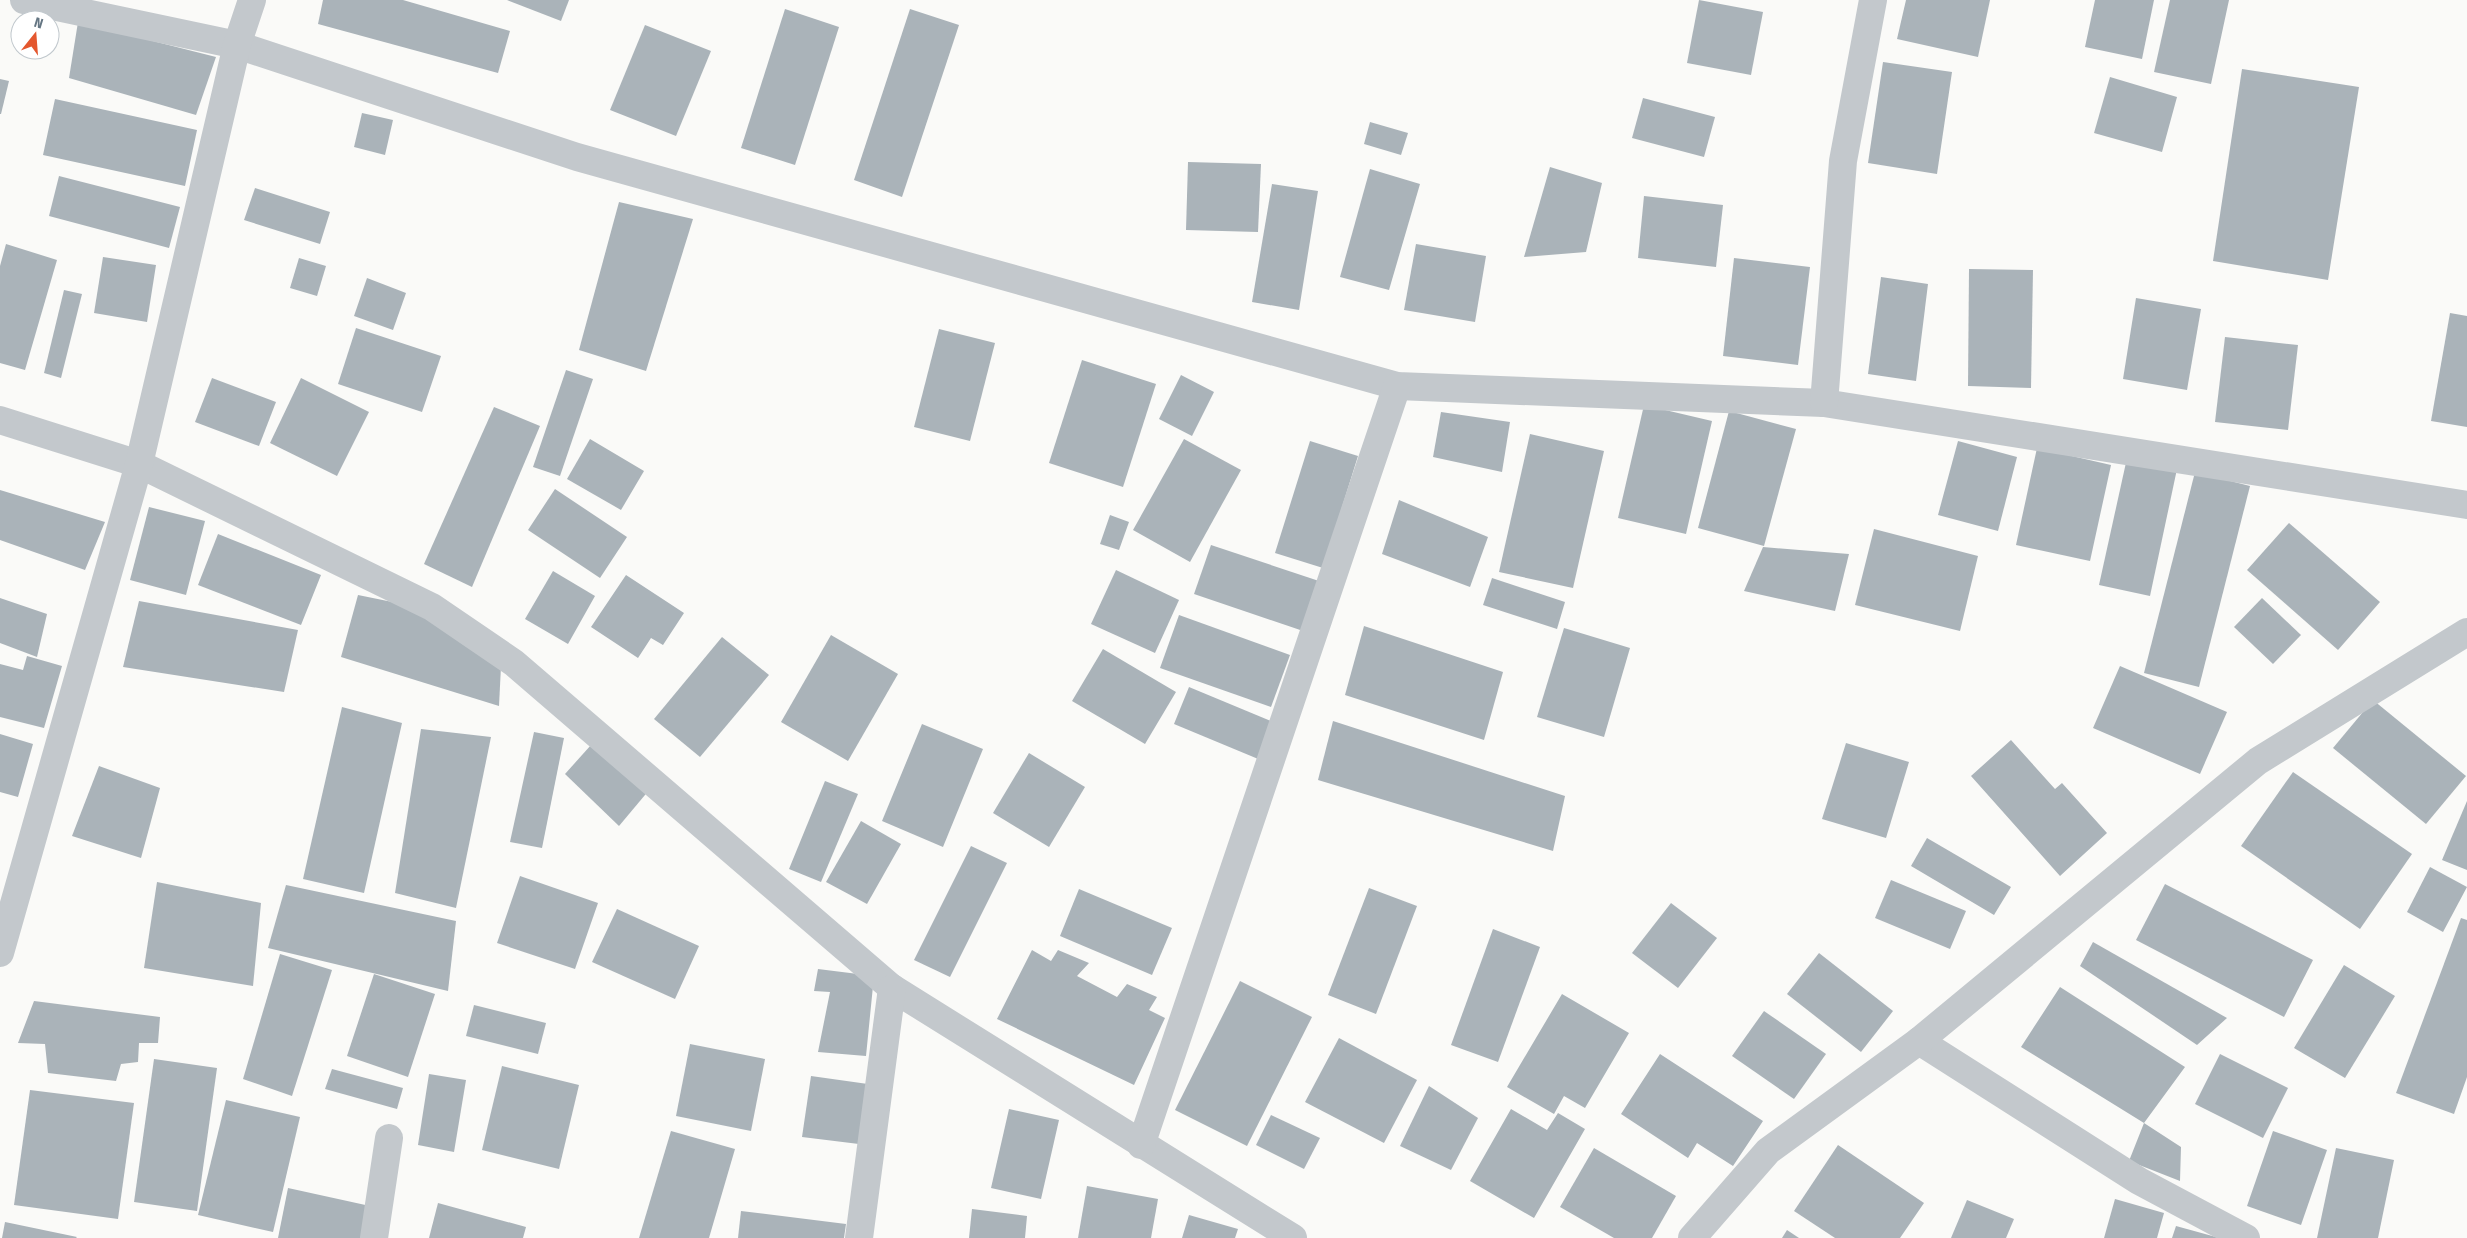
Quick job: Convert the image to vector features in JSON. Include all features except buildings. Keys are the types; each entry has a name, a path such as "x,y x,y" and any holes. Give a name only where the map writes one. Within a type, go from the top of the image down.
{"street":[{"path":"24,0 236,44 577,158 1397,386 1824,404 2467,505"},
{"path":"0,953 138,464 236,44 252,0"},
{"path":"1824,404 1844,162 1873,0"},
{"path":"1141,1145 1397,386"},
{"path":"0,420 138,464 432,607 514,663 892,988 1293,1238"},
{"path":"1692,1238 1768,1151 1919,1042 2258,761 2467,632"},
{"path":"859,1238 892,988"},
{"path":"1919,1042 2139,1181 2246,1238"},
{"path":"374,1238 389,1138"}]}
